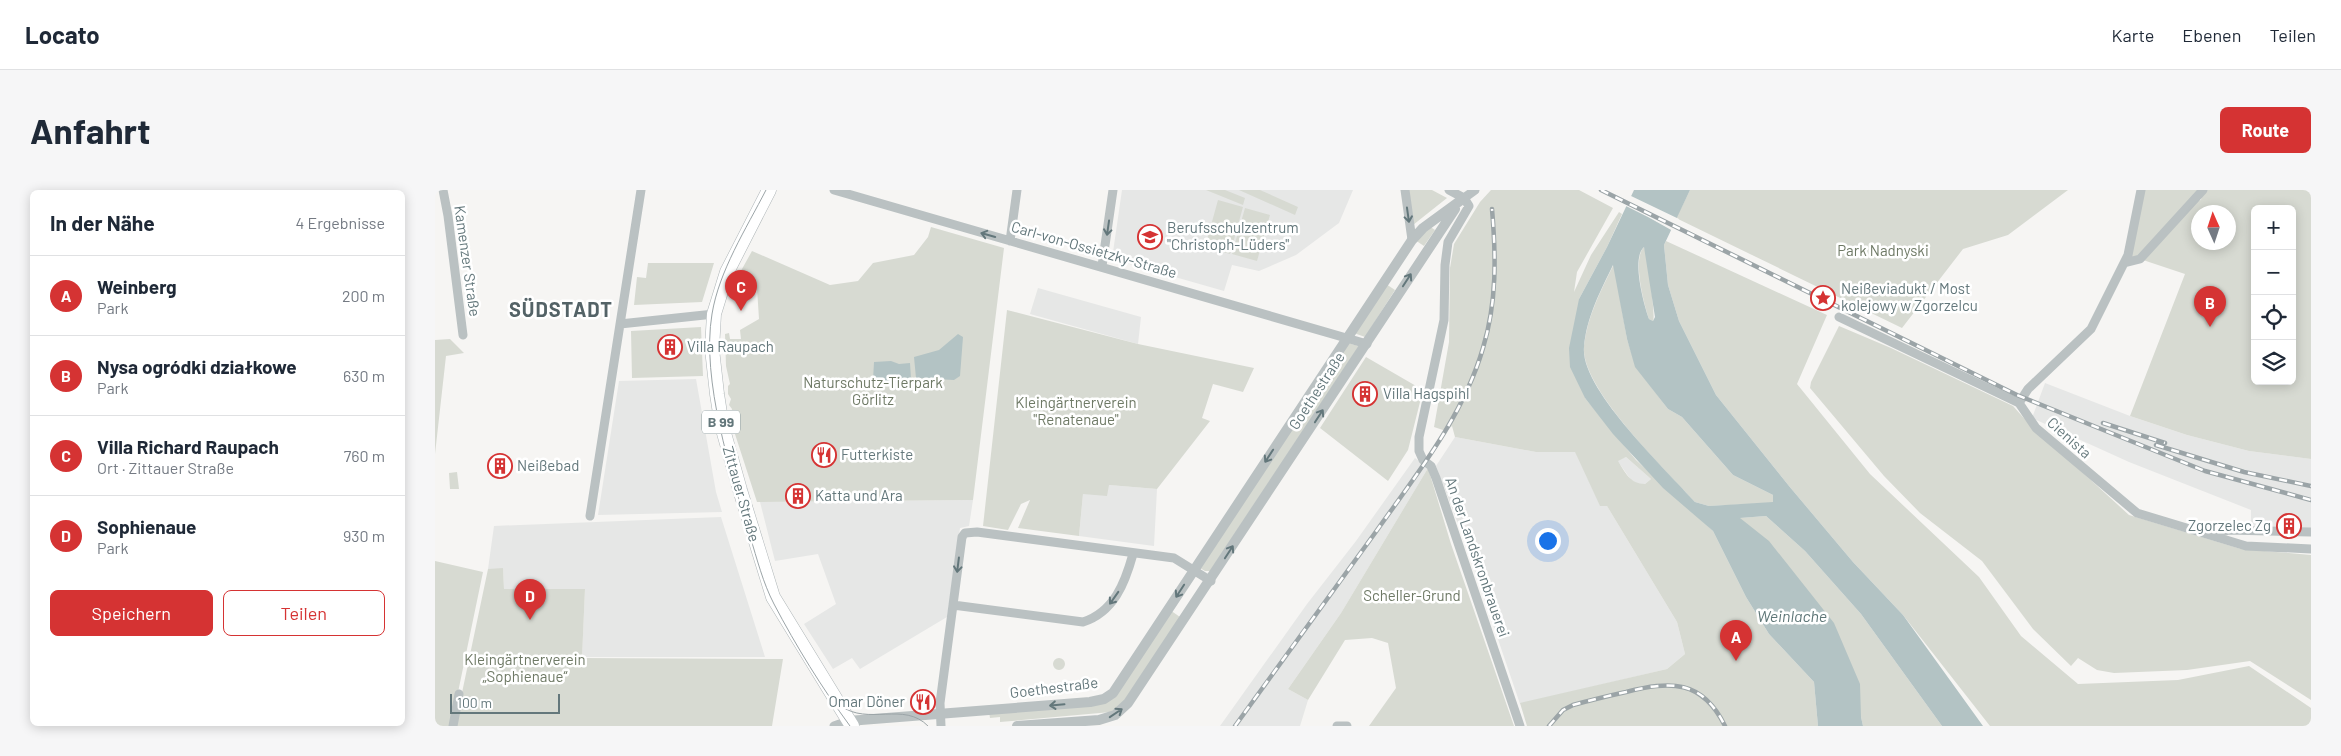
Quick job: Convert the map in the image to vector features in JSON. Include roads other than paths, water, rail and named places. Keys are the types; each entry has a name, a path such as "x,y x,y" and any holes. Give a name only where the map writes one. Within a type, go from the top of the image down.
{"main road":[{"name":"Zittauer Straße","path":"769,190 727,272 714,314 714,369 722,426 762,566 780,611 850,723"}],"street":[{"name":"Kamenzer Straße","path":"443,190 463,335"},
{"path":"591,516 641,190"},
{"name":"Carl-von-Ossietzky-Straße","path":"834,190 1347,338"},
{"path":"1010,241 1017,190"},
{"path":"1102,266 1113,190"},
{"path":"1405,190 1412,240"},
{"path":"1449,190 1463,199 1475,190"},
{"path":"2124,263 2140,259 2203,190"},
{"path":"1839,318 2019,404 2028,390 2091,329 2128,255 2141,192"},
{"name":"Goethestraße","path":"850,723 1104,699 1117,687 1412,240 1423,228 1463,199"},
{"name":"Goethestraße","path":"1017,726 1099,720 1118,713 1128,703 1211,581 1444,224 1463,199"},
{"name":"An der Landskronbrauerei","path":"1463,199 1469,204 1449,242 1445,265 1444,320 1420,430 1419,451 1423,460 1431,466 1436,478 1520,726"},
{"path":"621,324 714,314"},
{"name":"Goethestraße","path":"1347,338 1367,344"},
{"name":"Cienista","path":"2019,404 2036,428 2137,513 2246,546 2311,549"},
{"path":"2209,534 2229,530 2311,532"},
{"path":"941,726 953,605 962,537 965,533 973,532 1174,558 1211,581"},
{"path":"953,605 1083,622 1097,618 1111,604 1119,591 1133,554"},
{"path":"453,726 459,694"},
{"path":"834,726 850,723"},
{"path":"1337,726 1347,726"}],"water":[{"name":"Weinlache","path":"1634,190 1690,190 1664,245 1668,285 1679,321 1716,395 1853,562 1903,615 1983,726 1942,726 1861,614 1805,551 1766,516 1740,518 1769,541 1834,623 1860,684 1863,726 1818,726 1814,682 1769,634 1746,597 1713,531 1663,488 1613,434 1585,398 1570,367 1569,348 1579,299 1607,247","holes":["1644,247 1655,317 1653,321 1649,319 1640,282 1639,261 1640,253","1613,265 1627,339 1635,367 1668,409 1682,417 1733,475 1773,495 1773,502 1709,506 1695,502 1627,428 1610,406 1586,364 1584,347 1591,315"]},
{"path":"958,334 963,337 960,376 954,380 916,378 914,357 939,350"},
{"path":"891,361 899,364 910,363 911,379 873,380 874,362"}],"tram line":[{"path":"766,190 734,250 716,298 712,314 710,340 714,397 735,484 767,588 800,651 850,726"},
{"path":"841,706 852,712 863,714 908,715 928,726"}],"railway":[{"path":"1601,190 2017,395 2205,471 2311,500"},
{"path":"1235,726 1422,467 1451,422 1463,398 1483,348 1491,313 1495,262 1492,209"},
{"path":"2103,423 2165,443"},
{"path":"2156,445 2244,472 2311,486"},
{"path":"1549,726 1563,710 1573,705 1657,686 1683,687 1695,692 1706,699 1725,726"}],"place":[{"name":"Berufsschulzentrum \"Christoph-Lüders\"","path":"1150,237"},
{"name":"Neißeviadukt / Most kolejowy w Zgorzelcu","path":"1823,298"},
{"name":"Villa Richard Raupach","path":"741,311"},
{"name":"Nysa ogródki działkowe","path":"2210,327"},
{"name":"Villa Raupach","path":"670,347"},
{"name":"Villa Hagspihl","path":"1365,394"},
{"name":"Futterkiste","path":"824,455"},
{"name":"Neißebad","path":"500,466"},
{"name":"Katta und Ara","path":"798,496"},
{"name":"Zgorzelec Zg","path":"2289,526"},
{"name":"Sophienaue","path":"530,620"},
{"name":"Weinberg","path":"1736,661"},
{"name":"Omar Döner","path":"923,702"}],"district":[{"name":"SÜDSTADT","path":"561,310"}],"park label":[{"name":"Park Nadnyski","path":"1883,251"},
{"name":"Naturschutz-Tierpark Görlitz","path":"873,392"},
{"name":"Kleingärtnerverein \"Renatenaue\"","path":"1076,412"},
{"name":"Scheller-Grund","path":"1412,596"},
{"name":"Kleingärtnerverein „Sophienaue“","path":"525,668"}]}
